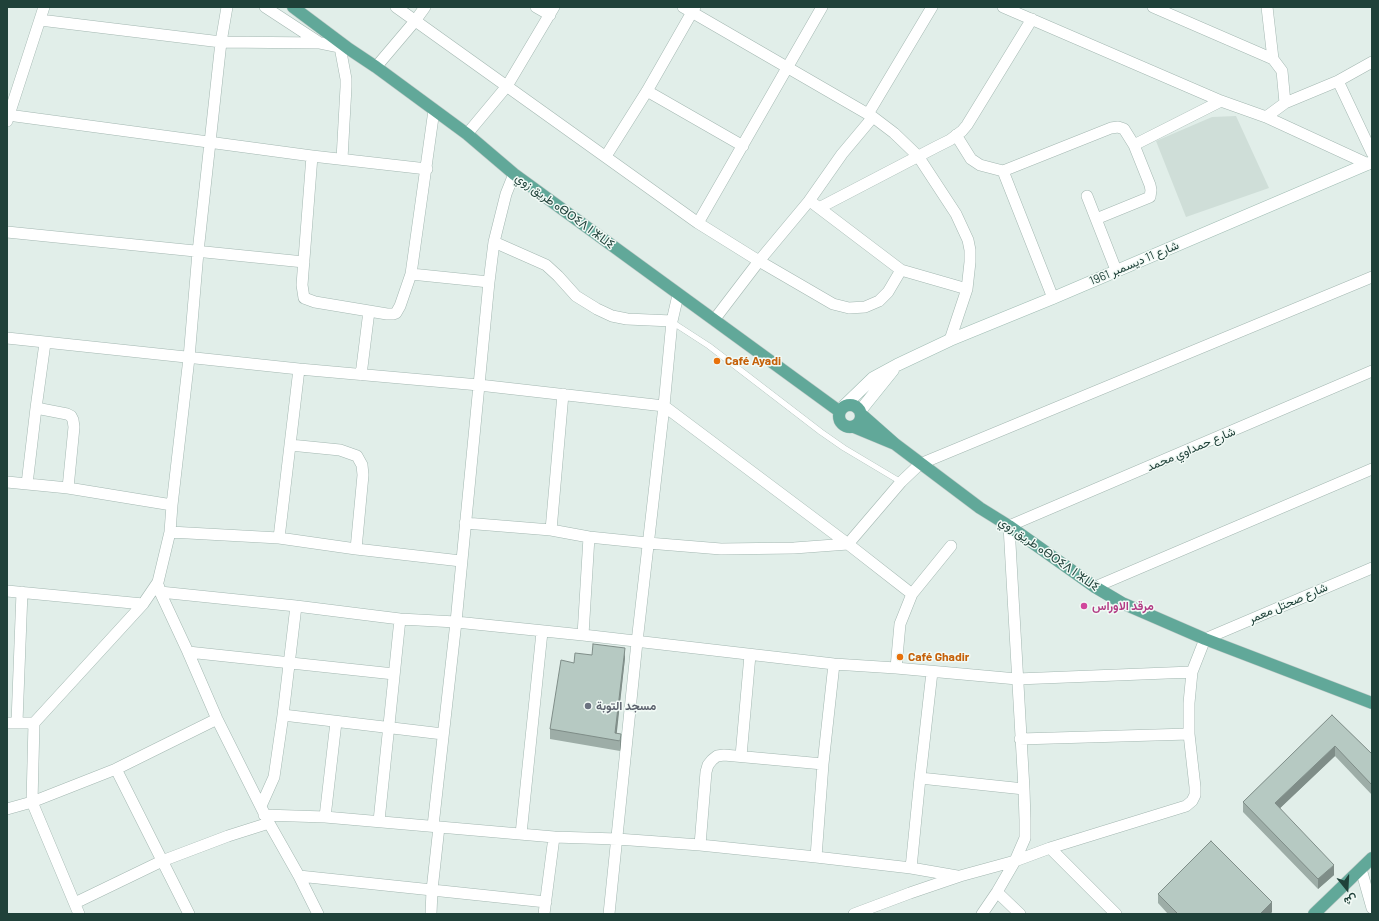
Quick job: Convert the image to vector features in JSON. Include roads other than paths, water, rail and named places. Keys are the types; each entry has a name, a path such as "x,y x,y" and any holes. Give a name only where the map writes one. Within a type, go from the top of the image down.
{"main road":[{"name":"طريق زوي ⴰⴱⵔⵉⴷ ⵏ ⵣⵡⵉ","path":"293,7 344,48 376,67 467,134 514,174 678,295 842,409"},
{"name":"شارع 11 ديسمبر 1961","path":"842,409 874,378 897,365 950,340 1053,298 1371,160"},
{"path":"854,427 860,422 860,413 897,365"},
{"path":"851,405 855,406 860,413 895,444 854,427 846,427 840,422 838,415 842,409 851,405"},
{"name":"طريق زوي ⴰⴱⵔⵉⴷ ⵏ ⵣⵡⵉ","path":"895,444 980,508 1009,526 1095,587 1122,604 1205,639 1372,703"},
{"path":"1314,914 1372,858"}],"street":[{"path":"44,7 9,112 312,156 427,169"},
{"path":"79,914 32,802 34,723 159,587 170,532 210,141 221,42 227,7"},
{"path":"265,7 320,43"},
{"path":"396,7 698,223 832,304 849,308 865,307 879,300 888,292 901,270"},
{"path":"376,67 415,21 424,7"},
{"path":"467,134 507,86 552,11 536,7"},
{"path":"698,223 822,7"},
{"path":"714,320 759,261 809,201 871,116 932,7"},
{"path":"1003,7 1221,101 1266,117 1371,160"},
{"path":"1153,7 1273,59 1282,71 1285,103"},
{"path":"1267,7 1273,59"},
{"path":"606,156 647,91 690,9 871,116 894,133 918,156 956,214 968,240 970,250 967,289 950,340"},
{"path":"40,20 221,42 320,43 344,48 346,88 342,159"},
{"path":"819,208 956,135 967,125 1032,20"},
{"path":"1266,117 1285,103 1338,81 1372,62"},
{"path":"1338,81 1371,160"},
{"path":"647,91 743,146"},
{"path":"1134,145 1221,101"},
{"path":"312,156 302,285 304,298 315,302 386,314 396,313 400,306 411,274 427,169 434,110"},
{"path":"956,135 971,159 980,165 1003,171 1111,128 1118,127 1124,129 1134,145 1150,185 1150,197 1096,219"},
{"path":"1003,171 1053,298"},
{"path":"431,914 443,734 456,622 489,282 494,242 506,194 514,174"},
{"path":"1087,196 1116,270"},
{"path":"809,201 901,270 967,289"},
{"path":"7,232 304,262"},
{"path":"494,242 546,265 576,296 607,314 627,319 672,321"},
{"path":"411,274 489,282"},
{"path":"465,523 551,530 589,537 648,543 721,548 794,548 848,544 901,482 920,464 1372,277"},
{"path":"609,914 672,321 678,295"},
{"path":"361,375 369,311"},
{"path":"7,338 188,358 479,385 664,406 912,594"},
{"path":"27,484 45,343"},
{"path":"279,538 299,369"},
{"name":"شارع حمداوي محمد","path":"1009,526 1372,371"},
{"path":"551,530 563,394"},
{"path":"36,408 67,414 71,416 73,420 74,427 68,488"},
{"path":"290,445 340,450 357,456 362,466 363,475 356,549"},
{"path":"1095,587 1372,469"},
{"path":"7,482 68,488 172,505"},
{"path":"982,914 1015,861 1025,838 1024,788 1009,526"},
{"path":"170,532 279,538 356,549 462,561"},
{"path":"583,635 589,537"},
{"path":"896,668 900,624 912,594 951,546"},
{"name":"شارع صحتل معمر","path":"1205,639 1372,568"},
{"path":"159,587 400,619 456,622 583,635 834,664 1017,679 1192,672"},
{"path":"159,587 217,719 265,815 318,914"},
{"path":"7,591 143,604"},
{"path":"22,592 12,723 34,723"},
{"path":"265,815 274,777 296,606"},
{"path":"379,821 400,619"},
{"path":"522,834 542,632"},
{"path":"854,914 960,876 1015,861 1050,848 1178,810 1186,806 1192,801 1195,787 1189,734 1189,703 1192,672 1205,639"},
{"path":"188,652 394,674"},
{"path":"741,756 750,655"},
{"path":"816,857 823,764 834,664"},
{"path":"911,868 932,672"},
{"path":"283,716 443,734"},
{"path":"7,809 32,802 116,769 217,719"},
{"path":"325,817 336,722"},
{"path":"1020,739 1189,734"},
{"path":"700,845 706,772 708,765 717,756 724,754 823,764"},
{"path":"116,769 189,914"},
{"path":"920,778 1024,788"},
{"path":"75,903 162,861 228,836 265,815 325,817 554,837 617,839 700,845 911,868 960,876"},
{"path":"544,914 554,837"},
{"path":"1050,848 1116,914"},
{"path":"1361,869 1372,908"},
{"path":"299,876 546,902"},
{"path":"997,892 1020,914"}],"lane":[{"path":"672,321 709,346 821,432 844,448 901,482"}],"place":[{"name":"Café Ayadi","path":"717,361"},
{"name":"مرقد الاوراس","path":"1084,606"},
{"name":"Café Ghadir","path":"900,657"},
{"name":"مسجد التوبة","path":"588,706"}]}
